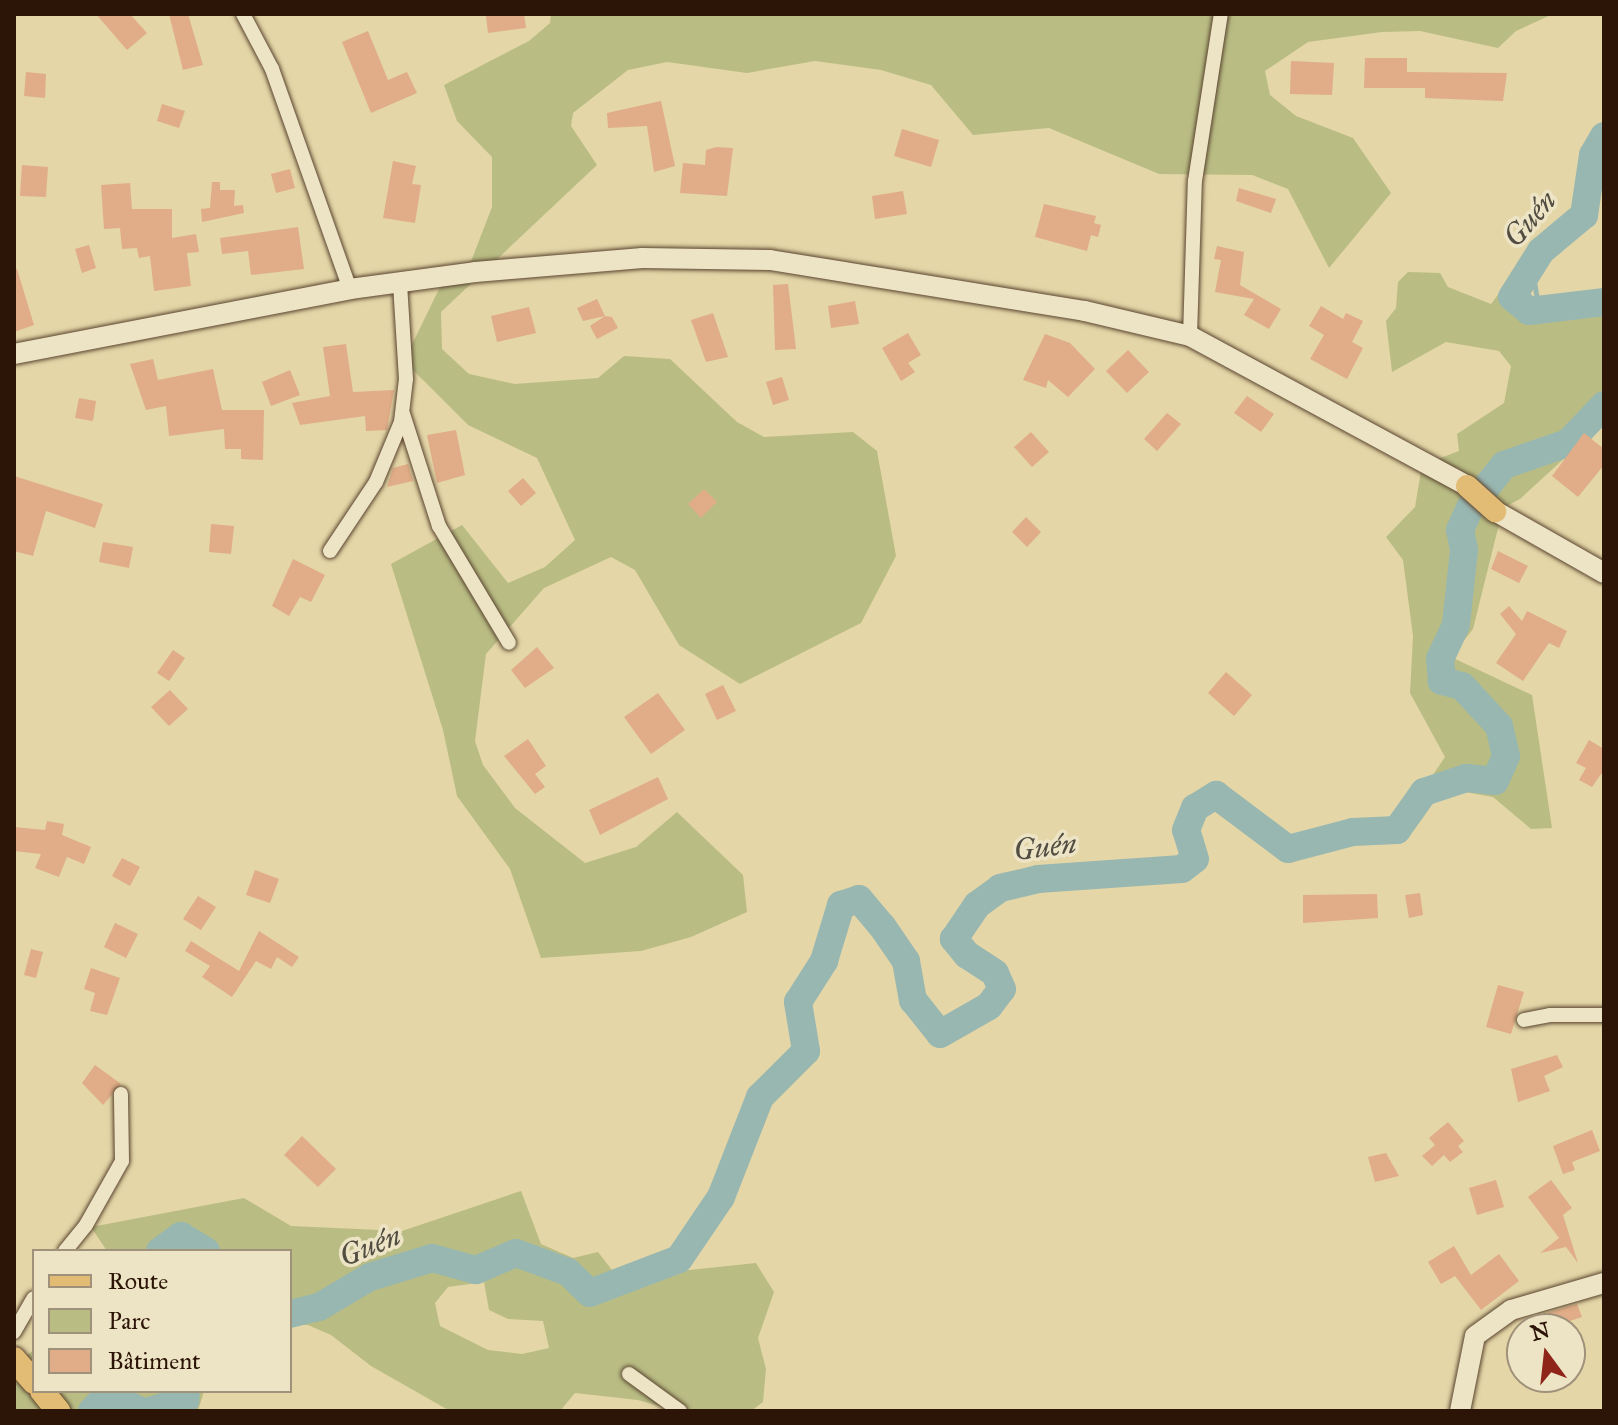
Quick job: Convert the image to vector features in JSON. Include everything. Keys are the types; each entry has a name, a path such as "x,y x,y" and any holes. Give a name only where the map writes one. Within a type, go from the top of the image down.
{"highway":[{"path":"14,1359 32,1380"}],"main road":[{"path":"14,354 350,289 642,258 770,260 1071,308 1190,336 1467,486 1495,511 1604,573"},
{"path":"1460,1411 1475,1336 1511,1310 1604,1283"}],"street":[{"path":"243,14 272,69 350,289"},
{"path":"1190,336 1195,181 1221,14"},
{"path":"400,283 403,413 439,526 509,643"},
{"path":"330,551 376,482 403,413"},
{"path":"1524,1020 1550,1015 1604,1015"},
{"path":"67,1249 86,1225 122,1161 121,1094"},
{"path":"14,1332 32,1301"},
{"path":"629,1374 680,1411"}],"green space":[{"path":"551,14 1553,14 1516,31 1498,48 1420,31 1382,32 1308,42 1265,71 1270,95 1296,116 1353,138 1391,193 1329,268 1288,189 1252,175 1159,174 1049,128 973,135 931,85 881,70 815,61 747,73 667,62 628,70 573,113 571,126 597,165 441,312 442,349 469,374 515,384 598,378 624,356 670,359 737,422 764,437 853,432 877,451 896,556 861,623 740,684 679,645 635,570 611,557 544,588 486,654 475,741 483,765 515,808 585,863 636,847 677,812 743,875 747,912 691,937 641,951 541,958 510,869 457,796 443,730 391,564 462,525 508,583 545,567 575,540 537,458 468,425 404,361 439,289 470,264 492,207 492,157 457,121 444,85 529,41 550,23"},
{"path":"1408,272 1440,273 1448,287 1491,304 1500,292 1543,300 1604,294 1604,422 1520,499 1503,508 1473,629 1451,657 1532,695 1552,828 1531,829 1493,797 1426,785 1445,757 1410,693 1413,636 1403,560 1386,537 1415,507 1422,465 1459,451 1457,434 1504,403 1511,366 1499,351 1446,342 1392,372 1386,321 1396,308 1398,282"},
{"path":"521,1191 541,1244 573,1258 598,1252 629,1292 680,1271 756,1263 774,1292 758,1338 766,1369 763,1402 751,1411 677,1411 638,1400 575,1393 560,1411 450,1411 371,1366 331,1335 308,1325 292,1325 292,1249 106,1249 91,1227 244,1198 291,1226 402,1231","holes":["484,1282 489,1310 508,1319 543,1321 549,1348 522,1354 488,1350 440,1326 435,1303 448,1287"]},
{"path":"32,1351 32,1393 203,1393 198,1411 14,1411 14,1354 19,1361"}],"building":[{"path":"96,14 130,14 147,33 127,50"},
{"path":"169,14 188,14 203,65 183,70"},
{"path":"524,14 526,28 488,33 486,16"},
{"path":"368,31 388,80 407,72 417,93 371,113 342,42"},
{"path":"1365,58 1407,58 1407,72 1507,73 1503,101 1425,98 1425,88 1364,88"},
{"path":"1291,61 1334,63 1332,95 1290,94"},
{"path":"26,72 46,74 45,98 24,96"},
{"path":"661,101 675,166 654,172 647,126 608,128 607,113"},
{"path":"162,104 185,111 179,128 157,121"},
{"path":"902,129 939,140 931,167 894,156"},
{"path":"733,148 727,196 680,193 683,163 705,165 706,150"},
{"path":"393,161 416,166 412,184 421,185 415,223 383,218"},
{"path":"22,165 48,167 46,197 20,196"},
{"path":"290,169 295,188 276,193 271,174"},
{"path":"212,182 220,182 220,190 235,190 234,206 243,205 244,213 202,222 201,209 210,208"},
{"path":"130,183 132,209 172,209 172,238 196,234 199,252 187,253 191,286 154,291 150,256 139,258 137,248 122,249 120,228 104,229 101,185"},
{"path":"1239,188 1276,199 1271,213 1236,201"},
{"path":"903,191 907,214 875,219 872,196"},
{"path":"1044,204 1096,216 1094,223 1101,225 1098,237 1091,235 1087,251 1035,237"},
{"path":"298,227 304,269 251,275 248,251 222,254 220,238"},
{"path":"89,245 96,268 82,273 75,249"},
{"path":"1217,246 1244,252 1240,285 1281,309 1269,329 1244,315 1254,299 1215,292 1221,260 1214,259"},
{"path":"17,269 34,325 14,332 14,270"},
{"path":"788,284 796,349 775,350 773,285"},
{"path":"597,299 605,316 583,321 577,308"},
{"path":"855,301 859,324 831,328 828,306"},
{"path":"1321,306 1343,319 1346,313 1363,321 1352,342 1363,348 1347,379 1310,359 1324,335 1309,326"},
{"path":"529,307 536,333 497,342 491,316"},
{"path":"713,313 728,357 706,362 691,320"},
{"path":"605,316 612,317 618,328 597,339 590,326"},
{"path":"908,333 921,355 908,363 915,372 901,381 882,348"},
{"path":"1045,334 1070,343 1095,369 1068,397 1048,380 1046,388 1023,380"},
{"path":"346,344 353,392 394,390 387,430 366,431 365,416 300,425 292,403 330,396 323,347"},
{"path":"1128,350 1149,372 1127,393 1106,371"},
{"path":"153,359 158,380 213,369 222,410 264,410 263,460 241,459 241,449 225,449 224,429 169,436 166,406 146,410 130,364"},
{"path":"290,370 300,395 271,406 262,382"},
{"path":"782,377 789,400 773,405 766,382"},
{"path":"1247,396 1274,414 1261,432 1234,413"},
{"path":"79,398 96,401 93,421 75,418"},
{"path":"1167,413 1181,424 1157,451 1144,439"},
{"path":"456,430 465,475 437,483 427,435"},
{"path":"1031,432 1049,452 1032,467 1014,447"},
{"path":"1584,433 1604,449 1604,465 1578,497 1552,476"},
{"path":"408,464 413,481 387,487 393,468"},
{"path":"14,476 103,504 95,528 46,511 33,556 14,551"},
{"path":"523,478 536,493 521,506 508,491"},
{"path":"704,489 717,502 701,518 688,504"},
{"path":"1026,517 1041,532 1027,547 1012,532"},
{"path":"211,524 234,526 231,554 209,552"},
{"path":"103,542 133,547 129,568 99,562"},
{"path":"1498,551 1528,566 1519,583 1491,569"},
{"path":"293,559 325,575 311,602 300,597 289,616 272,606"},
{"path":"1509,606 1522,621 1527,611 1567,631 1559,648 1549,643 1523,681 1496,663 1516,634 1500,614"},
{"path":"537,647 554,668 525,688 511,670"},
{"path":"173,650 185,658 169,681 157,673"},
{"path":"1226,672 1252,695 1234,716 1208,693"},
{"path":"723,685 736,711 717,720 705,694"},
{"path":"170,690 188,709 169,726 151,707"},
{"path":"658,693 685,730 651,754 624,717"},
{"path":"528,739 546,766 535,774 545,787 535,794 504,756"},
{"path":"1589,740 1604,749 1604,770 1592,787 1579,780 1586,768 1576,763"},
{"path":"658,777 668,799 600,835 589,810"},
{"path":"47,821 64,824 62,835 91,847 84,864 67,857 59,877 35,868 41,854 14,851 14,827 45,830"},
{"path":"122,858 140,867 130,886 112,876"},
{"path":"255,870 279,879 270,903 246,895"},
{"path":"1420,893 1423,915 1409,918 1405,895"},
{"path":"1377,894 1378,918 1303,923 1303,895"},
{"path":"198,896 216,907 201,930 183,919"},
{"path":"115,923 138,934 126,958 104,947"},
{"path":"259,931 299,957 292,967 277,957 271,969 256,961 232,997 202,977 210,966 185,951 191,941 239,971"},
{"path":"31,949 43,952 36,978 24,975"},
{"path":"91,968 120,978 107,1015 90,1011 95,993 84,989"},
{"path":"1498,985 1524,992 1511,1034 1486,1027"},
{"path":"1557,1055 1563,1067 1544,1076 1550,1091 1518,1102 1511,1069"},
{"path":"95,1065 121,1084 103,1105 82,1083"},
{"path":"1448,1122 1464,1141 1458,1146 1463,1152 1450,1162 1444,1155 1432,1166 1422,1156 1435,1145 1429,1138"},
{"path":"1592,1130 1600,1151 1572,1162 1575,1170 1563,1174 1553,1146"},
{"path":"302,1136 336,1169 318,1187 284,1155"},
{"path":"1386,1153 1399,1176 1375,1182 1368,1157"},
{"path":"1496,1180 1504,1207 1477,1215 1469,1188"},
{"path":"1551,1180 1572,1208 1563,1215 1578,1263 1566,1247 1540,1253 1559,1238 1528,1197"},
{"path":"1454,1246 1471,1275 1499,1254 1519,1281 1481,1310 1455,1276 1441,1284 1428,1262"},
{"path":"1577,1304 1580,1313 1547,1313"}],"waterway":[{"name":"Guén","path":"1604,136 1593,155 1584,215 1541,251 1512,297 1529,311 1604,302"},
{"path":"1529,311 1537,300 1531,264"},
{"name":"Guén","path":"292,1314 319,1307 370,1277 432,1258 476,1270 516,1253 568,1272 590,1293 679,1259 721,1197 760,1097 806,1051 798,1002 824,961 841,905 859,899 882,926 906,961 913,1000 940,1034 989,1006 1002,989 995,973 967,955 954,939 977,905 1000,888 1038,879 1182,869 1195,859 1186,830 1195,808 1216,795 1288,849 1353,832 1397,830 1424,792 1466,778 1495,781 1506,756 1499,726 1462,686 1442,681 1440,659 1456,624 1464,550 1460,530 1470,508 1504,465 1568,443 1604,405"},
{"name":"Guén","path":"163,1249 181,1236 203,1249"},
{"name":"Guén","path":"150,1411 185,1400 186,1393"},
{"name":"Guén","path":"92,1411 108,1395 141,1411"}]}
